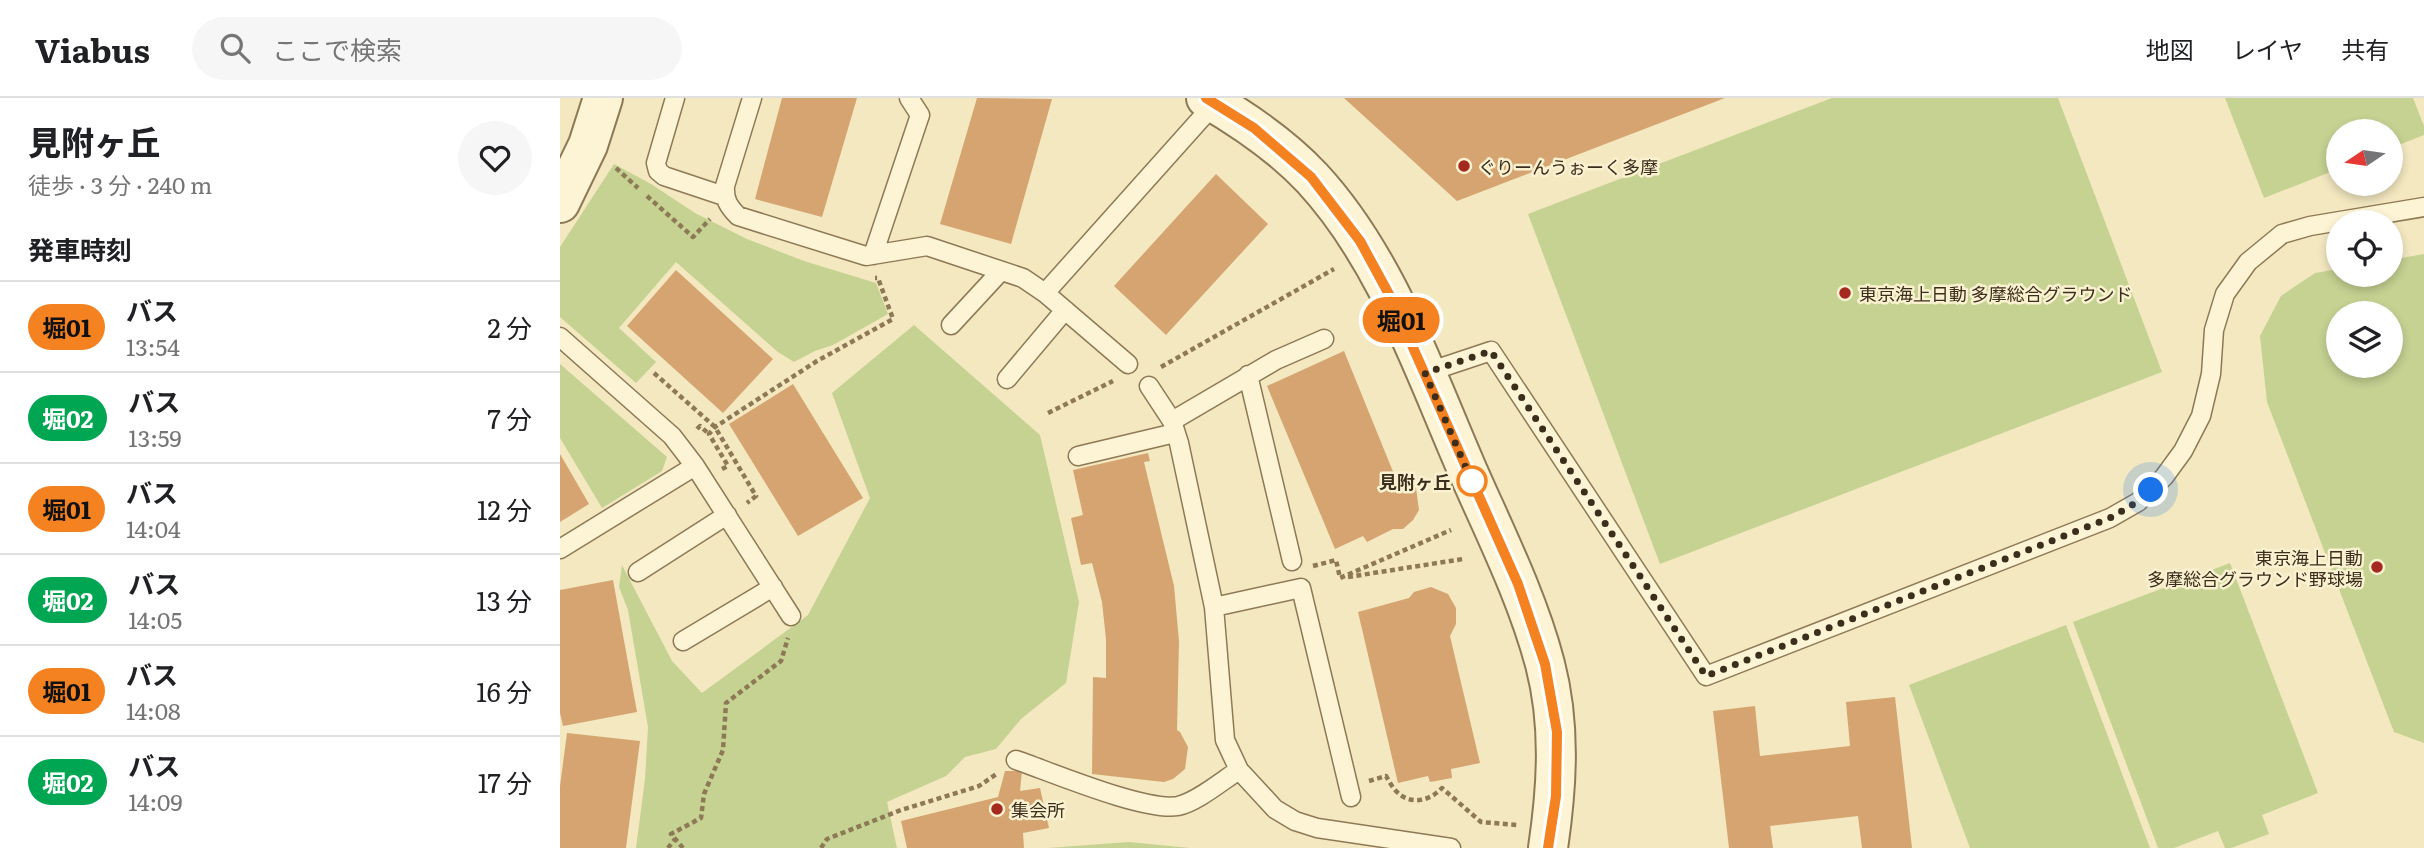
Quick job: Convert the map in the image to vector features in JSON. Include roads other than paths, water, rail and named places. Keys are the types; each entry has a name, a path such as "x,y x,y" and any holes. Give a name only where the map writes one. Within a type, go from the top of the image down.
{"street":[{"path":"560,203 588,145 603,98"},
{"path":"1211,101 1254,128 1320,188 1360,241 1391,298 1425,373 1518,584 1545,664 1557,732 1556,796 1548,848"}],"lane":[{"path":"675,98 656,163 658,171 664,176 724,195"},
{"path":"752,98 724,195 730,208 738,216 857,254 873,255 928,246 1023,278 1045,293 1128,363"},
{"path":"873,255 923,106 909,98"},
{"path":"1045,293 1211,101"},
{"path":"1425,373 1491,351 1706,676 2110,518 2137,502 2164,477 2177,460 2201,416 2211,374 2214,330 2225,294 2248,262 2282,234 2310,226 2424,208"},
{"path":"951,326 1000,272"},
{"path":"1007,379 1065,310"},
{"path":"560,337 672,436 695,466 792,616"},
{"path":"1078,456 1174,427 1248,375 1324,339"},
{"path":"1248,375 1301,564"},
{"path":"1152,378 1174,427 1214,607 1225,740 1239,770 1275,809 1294,821 1317,828 1451,848"},
{"path":"560,549 695,466"},
{"path":"638,572 727,515"},
{"path":"683,641 774,587"},
{"path":"1214,607 1301,588 1351,797"},
{"path":"1016,760 1133,801 1177,806 1195,798 1239,770"}],"place":[{"name":"ぐりーんうぉーく多摩","path":"1464,166"},
{"name":"東京海上日動 多摩総合グラウンド","path":"1845,293"},
{"name":"見附ヶ丘","path":"1472,481"},
{"name":"東京海上日動 多摩総合グラウンド野球場","path":"2377,567"},
{"name":"集会所","path":"997,809"}]}
